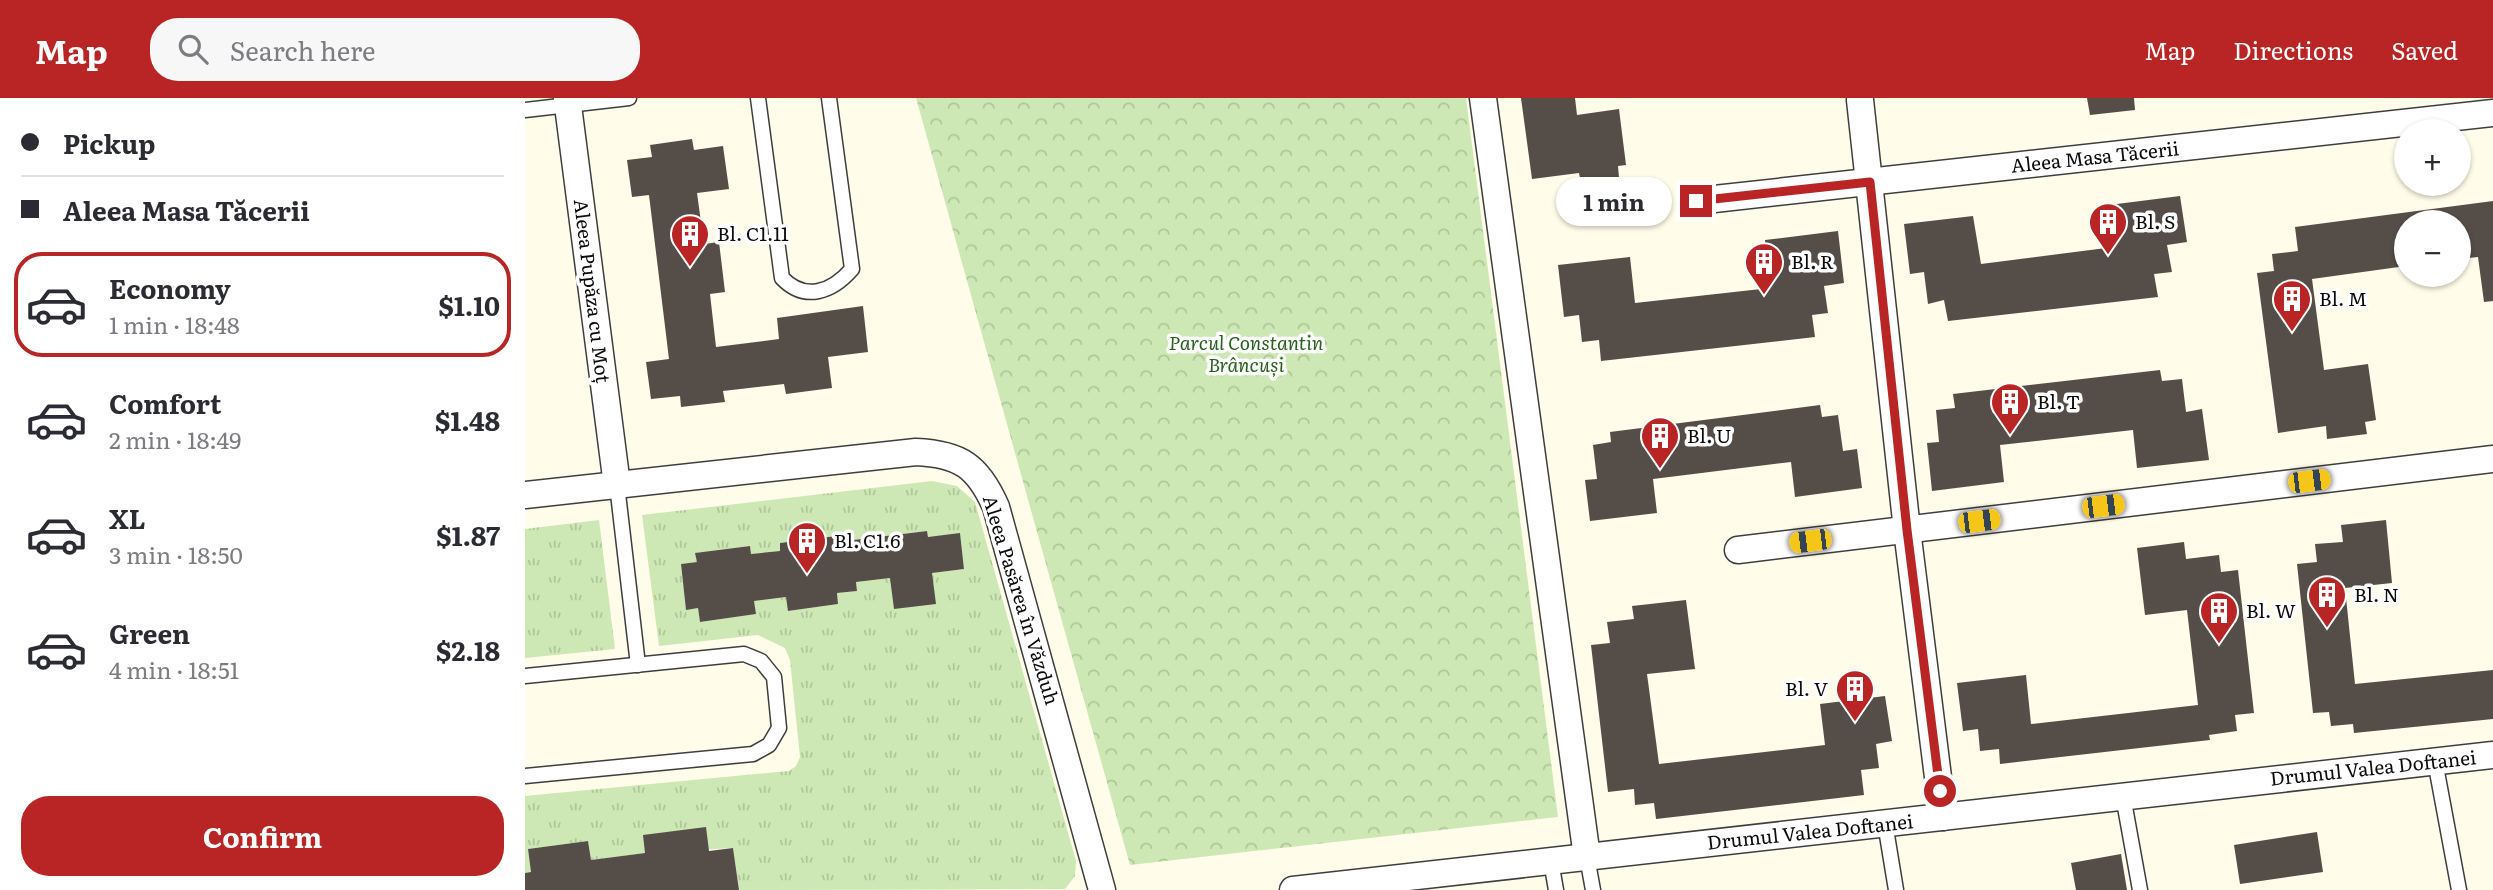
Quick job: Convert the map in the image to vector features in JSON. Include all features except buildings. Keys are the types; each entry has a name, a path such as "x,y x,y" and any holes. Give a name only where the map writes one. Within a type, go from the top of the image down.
{"street":[{"path":"1483,98 1587,856"},
{"path":"1860,100 1907,530 1943,817"},
{"name":"Aleea Pupăza cu Moț","path":"568,102 617,485"},
{"name":"Aleea Masa Tăcerii","path":"1696,201 2493,113"},
{"name":"Aleea Pasărea în Văzduh","path":"525,495 916,452 937,453 956,459 971,468 985,483 996,507 1103,890"},
{"path":"1738,550 2493,459"},
{"name":"Drumul Valea Doftanei","path":"1293,890 2493,755"}],"lane":[{"path":"525,110 568,102 629,98"},
{"path":"758,98 782,278 791,287 804,292 829,289 852,269 829,98"},
{"path":"617,485 638,665"},
{"path":"525,676 744,654 761,661 774,677 779,728 769,745 753,754 525,776"},
{"path":"2435,761 2459,890"},
{"path":"2123,796 2140,890"},
{"path":"1885,823 1896,890"},
{"path":"1587,856 1593,890"},
{"path":"1551,861 1556,890"}],"green space":[{"name":"Parcul Constantin Brâncuși","path":"916,98 1466,98 1558,817 1130,865"},
{"path":"932,481 957,486 975,502 1076,861 1075,876 1065,889 736,890 739,889 733,848 645,853 591,860 588,841 528,849 531,872 525,873 525,796 789,771 796,766 800,757 790,660 785,648 758,635 659,646 642,515","holes":["927,531 928,537 960,534 964,569 856,582 857,591 837,593 838,604 789,611 786,597 754,601 755,614 700,622 698,608 686,609 681,564 697,562 696,553 750,546 751,554 780,551 780,543 835,536 837,542"]},
{"path":"599,520 615,649 525,658 525,529"}],"place":[{"name":"Bl. S","path":"2108,256"},
{"name":"Bl. C1.11","path":"690,268"},
{"name":"Bl. R","path":"1764,296"},
{"name":"Bl. M","path":"2292,333"},
{"name":"Bl. T","path":"2010,436"},
{"name":"Bl. U","path":"1660,470"},
{"name":"Bl. C1.6","path":"807,575"},
{"name":"Bl. N","path":"2327,629"},
{"name":"Bl. W","path":"2219,645"},
{"name":"Bl. V","path":"1855,723"}],"route":[{"path":"1696,201 1870,182 1907,530 1940,791"}]}
